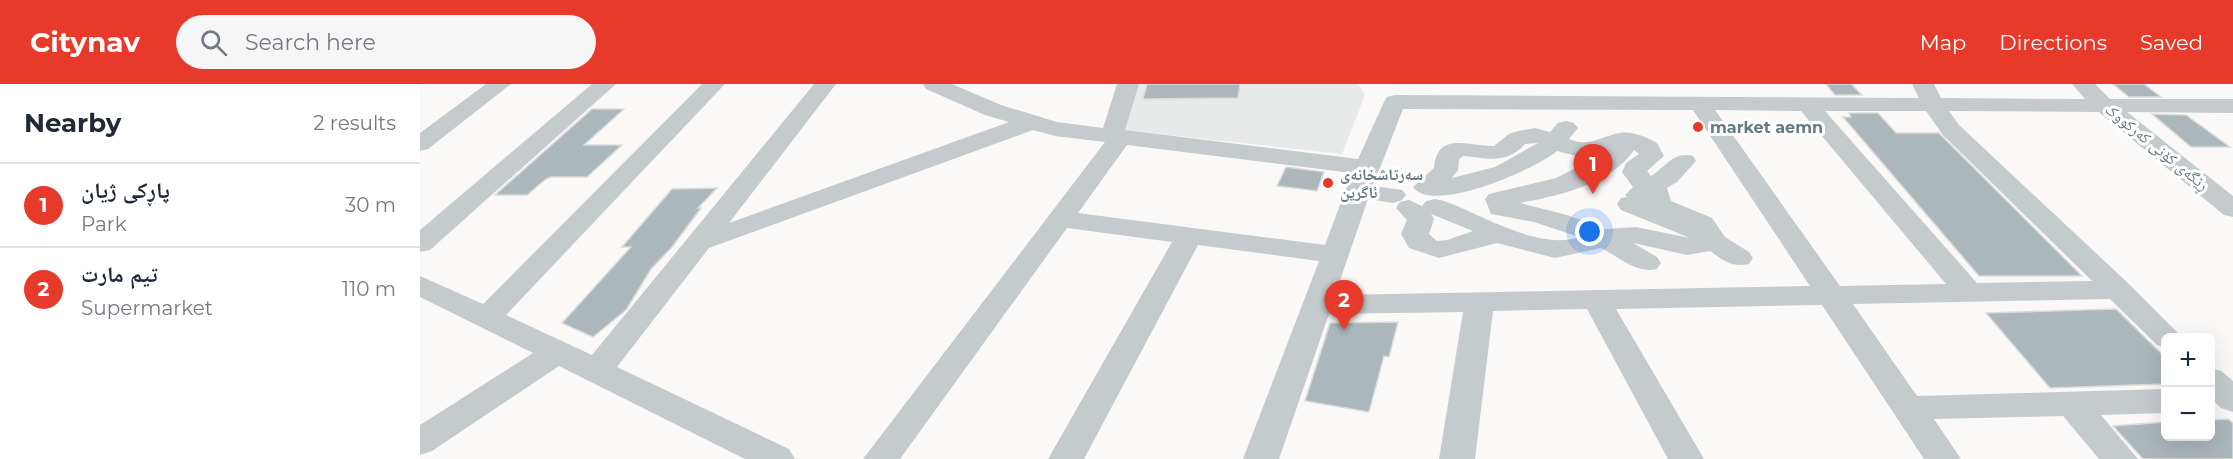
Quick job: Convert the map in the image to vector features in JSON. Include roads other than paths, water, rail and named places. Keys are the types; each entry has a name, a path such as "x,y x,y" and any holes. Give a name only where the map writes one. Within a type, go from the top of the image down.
{"street":[{"path":"420,144 500,84"},
{"path":"420,244 605,84"},
{"path":"487,317 714,84"},
{"path":"597,371 825,84"},
{"path":"934,84 1029,123 1116,137 1367,167"},
{"path":"880,459 1059,219 1116,137 1128,84"},
{"path":"1536,84 1555,102"},
{"name":"ڕێگەی کۆنی کەرکووک","path":"2083,84 2104,105 2233,209"},
{"path":"1261,459 1367,167 1389,93 1555,102 1807,104 1928,94 2104,105 2233,106"},
{"path":"1928,94 1951,130 2163,333"},
{"path":"1699,103 1943,459"},
{"path":"1807,104 1970,293"},
{"path":"700,243 1029,123"},
{"path":"1541,266 1502,236 1464,216 1430,194 1448,166 1447,157 1455,151 1471,149 1499,154 1509,150 1517,139 1527,136 1561,134 1569,148 1585,151 1598,149 1616,140 1634,137 1652,152 1648,161 1635,168 1634,172 1639,180 1657,191 1659,205 1672,213 1704,223 1710,229 1711,239"},
{"path":"1634,137 1605,165 1577,179 1499,203 1560,221 1601,237 1647,263"},
{"path":"1684,161 1668,177 1629,202 1672,219 1711,239 1739,258"},
{"path":"1392,199 1421,219 1415,234 1417,238 1432,248 1456,248 1479,237 1502,236 1542,248 1566,250 1601,237 1640,235 1691,247 1706,244 1711,239"},
{"path":"1059,219 1335,255"},
{"path":"1066,459 1189,236"},
{"path":"420,285 777,459"},
{"path":"1317,305 2119,290"},
{"path":"1597,301 1686,459"},
{"path":"1457,459 1479,303"},
{"path":"420,442 557,352"},
{"path":"1908,408 2161,400"},
{"path":"2072,404 2120,459"}],"place":[{"name":"market aemn","path":"1698,127"},
{"name":"سەرتاشخانەی ئاگرین","path":"1328,183"},
{"name":"پاڕکی ژیان","path":"1593,194"},
{"name":"تیم مارت","path":"1344,330"}]}
